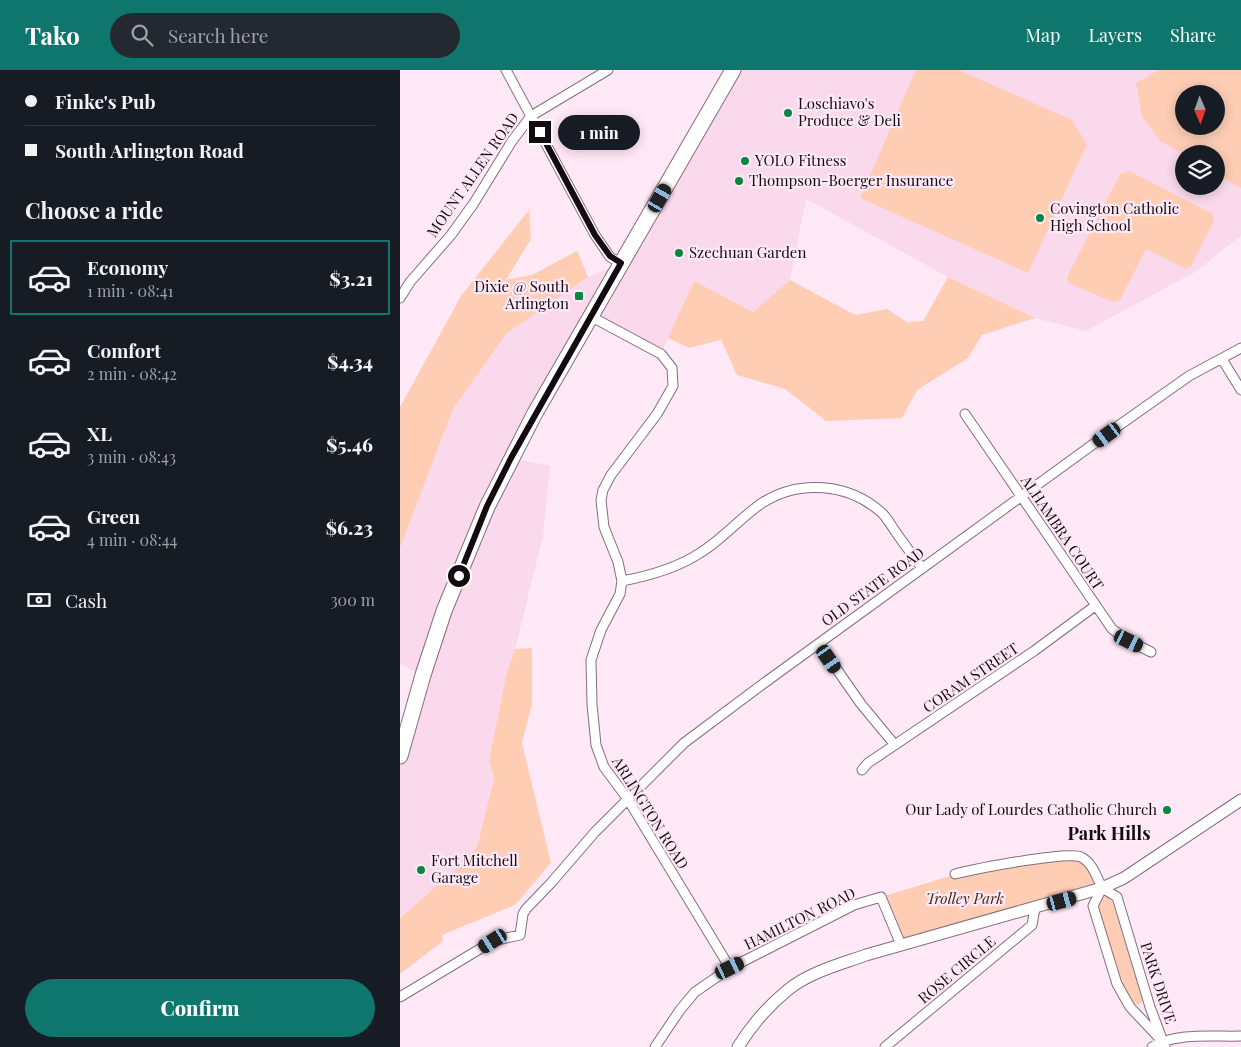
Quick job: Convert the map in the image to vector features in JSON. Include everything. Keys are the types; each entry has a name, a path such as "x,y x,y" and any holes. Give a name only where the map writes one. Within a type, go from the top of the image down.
{"main road":[{"path":"400,756 423,675 444,611 487,506 535,413 733,70"}],"street":[{"path":"506,70 595,235 610,256 621,263"},
{"path":"531,116 608,70"},
{"name":"MOUNT ALLEN ROAD","path":"400,298 410,282 451,235 474,203 512,141 531,116"},
{"path":"590,316 661,354 672,368 673,386 670,392 657,414 611,475 603,490 601,500 604,527 618,562 622,581 673,567 699,554 713,545 761,504 786,491 808,487 837,490 863,499 883,514 922,568"},
{"name":"OLD STATE ROAD","path":"400,998 493,941 520,935 523,914 526,909 551,883 594,832 684,744 922,568 1190,376 1241,348"},
{"path":"1222,360 1241,390"},
{"name":"ALHAMBRA COURT","path":"964,414 1112,629 1129,641 1151,652"},
{"name":"ARLINGTON ROAD","path":"622,581 620,594 601,630 591,660 592,704 599,755 604,767 627,798 730,968"},
{"name":"CORAM STREET","path":"862,770 868,763 1034,651 1095,606"},
{"path":"819,644 861,704 894,745"},
{"path":"738,1047 754,1024 789,989 830,968 901,945 1102,888 1137,869 1241,800"},
{"path":"956,874 1019,862 1072,855 1082,858 1090,864 1102,888"},
{"name":"PARK DRIVE","path":"1102,888 1117,897 1150,1007 1164,1044 1130,1007 1117,984 1093,906 1102,888"},
{"name":"HAMILTON ROAD","path":"655,1047 680,1010 696,992 730,968 854,905 881,896 901,945"},
{"name":"ROSE CIRCLE","path":"885,1047 1032,925 1035,908"},
{"path":"1152,1047 1192,1036 1241,1036"}],"shaded area":[{"path":"733,70 1241,70 1241,236 1195,272 1086,331 1035,318 948,277 806,199 790,280 753,312 694,281 661,354 591,316 511,458 550,466 543,536 515,649 506,676 489,760 494,778 477,847 459,866 400,918 400,756 423,675 400,664 400,548 453,409 507,333 588,277 621,263"}],"green space":[{"path":"916,70 959,70 1072,120 1087,144 1028,273 860,198"},
{"path":"1159,70 1241,70 1241,188 1225,179 1225,145 1175,145 1175,149 1160,141 1142,116 1136,83"},
{"path":"1129,171 1211,213 1214,221 1191,266 1186,269 1146,249 1120,300 1113,302 1069,283 1067,277 1120,174"},
{"path":"529,210 531,239 506,280 532,275 577,251 588,277 507,333 453,409 400,548 400,407 461,296"},
{"path":"948,277 1035,318 982,335 968,358 917,390 902,418 826,421 785,389 737,375 721,340 689,348 668,338 694,281 753,312 790,280 855,315 887,309 907,322 923,321"},
{"path":"532,648 532,704 522,743 551,863 515,905 442,935 443,941 400,974 400,918 459,866 477,847 494,778 489,760 506,676 515,649"},
{"name":"Trolley Park","path":"1082,858 1102,888 901,945 881,897 960,873"},
{"path":"1107,896 1113,903 1143,1000 1139,1005 1135,1004 1125,991 1098,909 1100,901"}],"place":[{"name":"Loschiavo's Produce & Deli","path":"788,113"},
{"name":"YOLO Fitness","path":"745,161"},
{"name":"Thompson-Boerger Insurance","path":"739,181"},
{"name":"Covington Catholic High School","path":"1040,218"},
{"name":"Szechuan Garden","path":"679,253"},
{"name":"Dixie @ South Arlington","path":"579,296"},
{"name":"Our Lady of Lourdes Catholic Church","path":"1167,810"},
{"name":"Fort Mitchell Garage","path":"421,870"}],"district":[{"name":"Park Hills","path":"1109,834"}],"route":[{"path":"459,576 487,506 511,458 621,263 610,256 595,235 540,132"}]}
